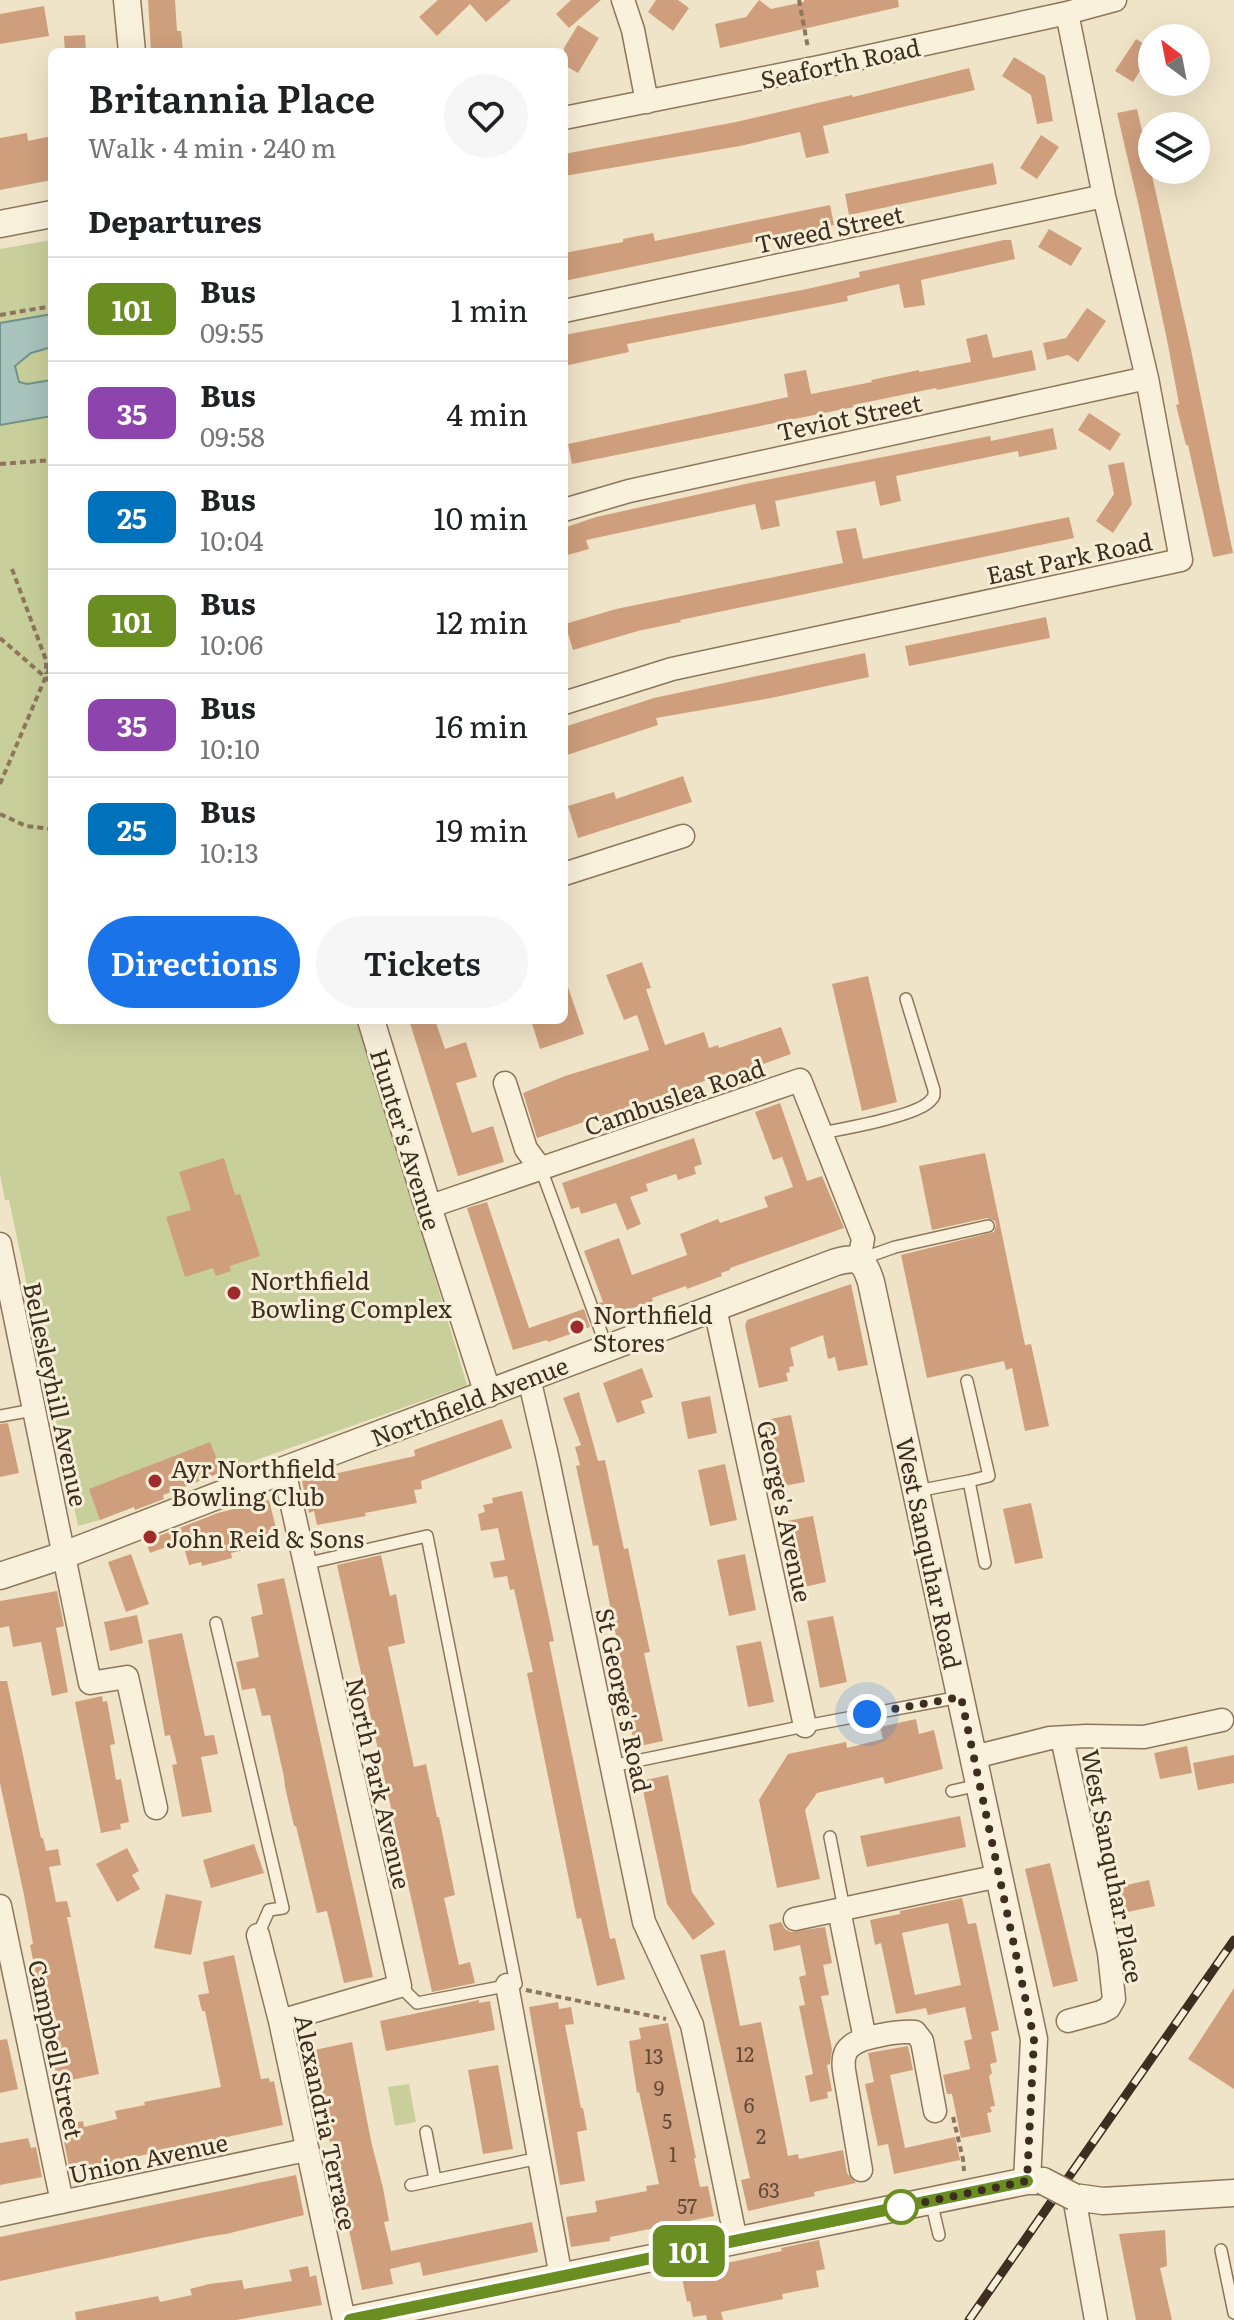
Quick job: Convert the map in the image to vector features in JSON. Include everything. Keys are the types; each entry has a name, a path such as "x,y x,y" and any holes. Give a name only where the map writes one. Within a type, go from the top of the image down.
{"street":[{"path":"127,0 132,48"},
{"path":"623,0 633,30 647,102"},
{"name":"Seaforth Road","path":"568,117 803,70 1115,0"},
{"name":"East Park Road","path":"568,702 672,669 1181,560 1147,378 1104,196 1067,13"},
{"name":"Tweed Street","path":"568,310 1104,196"},
{"path":"0,224 48,215"},
{"name":"Teviot Street","path":"568,509 629,491 1147,378"},
{"path":"568,873 683,836"},
{"name":"Hunter's Avenue","path":"372,1024 488,1394"},
{"name":"Cambuslea Road","path":"428,1207 800,1080 825,1132 863,1239 859,1260"},
{"path":"505,1083 526,1149 541,1169"},
{"name":"Bellesleyhill Avenue","path":"0,1244 90,1683 127,1677 156,1808"},
{"name":"Northfield Avenue","path":"0,1576 64,1555 836,1262 851,1258 859,1260"},
{"name":"West Sanquhar Road","path":"859,1260 867,1268 871,1282 1034,2039 1035,2181"},
{"name":"George's Avenue","path":"715,1308 805,1726"},
{"name":"St George's Road","path":"529,1378 644,1922 692,2025 736,2241"},
{"name":"North Park Avenue","path":"284,1470 400,1986"},
{"path":"974,1757 1050,1738 1144,1737 1222,1720"},
{"name":"West Sanquhar Place","path":"1062,1738 1109,1953 1114,1999 1109,2008 1101,2012 1068,2021"},
{"path":"795,1919 999,1876"},
{"name":"Campbell Street","path":"0,1906 62,2202"},
{"path":"842,1910 865,2039"},
{"name":"Alexandria Terrace","path":"258,1935 280,2021 344,2320"},
{"path":"507,1985 561,2277"},
{"path":"280,2021 400,1986"},
{"path":"861,2170 843,2057 850,2046 865,2039 903,2031 915,2032 939,2068 935,2111"},
{"path":"829,2119 852,2115"},
{"name":"Union Avenue","path":"0,2215 306,2150"},
{"path":"350,2320 1035,2181 1074,2197 1103,2201 1234,2193"},
{"path":"1074,2197 1096,2320"}],"lane":[{"path":"825,1132 891,1118 930,1103 934,1095 906,999"},
{"path":"541,1169 607,1348"},
{"name":"Northfield Avenue","path":"859,1260 895,1247 988,1226"},
{"path":"917,1491 989,1476 967,1381"},
{"path":"0,1416 33,1410"},
{"path":"969,1481 985,1563"},
{"path":"303,1564 427,1536 516,1984 417,2003 400,1986"},
{"path":"216,1623 283,1908 269,1910 258,1935"},
{"path":"612,1766 961,1697"},
{"path":"952,1791 979,1785"},
{"path":"830,1837 842,1910"},
{"path":"426,2132 435,2179"},
{"path":"411,2185 539,2158"},
{"path":"931,2201 939,2235"},
{"path":"1221,2250 1234,2313"}],"path":[{"path":"799,0 808,49 803,70"},
{"path":"0,315 48,307"},
{"path":"0,464 48,460"},
{"path":"12,569 46,660 45,677"},
{"path":"0,638 48,680"},
{"path":"0,784 48,671"},
{"path":"0,814 26,826 48,829"},
{"path":"507,1985 692,2025"},
{"path":"935,2111 953,2117 964,2174"}],"green space":[{"name":"Northfield Bowling Complex","path":"48,241 48,1024 359,1024 467,1385 78,1526 9,1200 5,1200 0,1175 0,249"},
{"path":"409,2084 416,2122 395,2126 388,2087"}],"water":[{"path":"48,315 48,348 31,353 15,366 19,382 48,381 48,417 0,425 0,323"}],"building":[{"path":"148,0 175,0 177,31 181,31 183,48 151,48"},
{"path":"438,0 511,0 486,22 470,4 437,36 419,17"},
{"path":"571,0 601,0 569,28 556,14"},
{"path":"656,0 678,0 689,8 673,31 648,12"},
{"path":"759,0 771,9 804,0 898,0 899,7 720,48 715,24 746,17"},
{"path":"44,6 49,36 0,44 0,14"},
{"path":"578,25 599,38 578,73 568,67 568,48 564,48"},
{"path":"85,35 86,48 65,48 64,36"},
{"path":"1138,40 1138,74 1133,82 1115,71"},
{"path":"1014,57 1045,76 1053,121 1037,124 1031,95 1002,76"},
{"path":"969,68 975,90 823,126 829,153 806,158 800,132 740,146 568,175 568,153 853,97"},
{"path":"1137,109 1138,184 1154,184 1233,553 1213,557 1176,405 1179,404 1168,345 1117,113"},
{"path":"27,133 28,141 48,137 48,181 0,190 0,138"},
{"path":"1041,135 1059,147 1037,179 1020,168"},
{"path":"993,163 997,184 849,215 845,194"},
{"path":"830,205 834,225 568,280 568,252 653,233 655,241"},
{"path":"1049,229 1082,248 1071,266 1038,247"},
{"path":"1004,240 1011,240 1015,259 921,280 925,305 904,308 899,284 847,296 848,301 627,344 629,352 568,365 568,334 807,289 860,277 859,272"},
{"path":"1087,308 1106,321 1078,362 1068,355 1047,360 1043,343 1066,338"},
{"path":"987,334 993,358 1032,350 1036,370 572,464 568,444 788,397 784,374 806,370 811,394 872,382 919,370 971,362 966,339"},
{"path":"1089,413 1121,434 1110,451 1078,430"},
{"path":"1053,428 1057,449 1019,457 1018,451 896,476 901,501 880,506 875,481 775,501 780,526 761,530 755,504 586,540 589,549 568,555 568,527 596,517 990,436 991,441"},
{"path":"1124,462 1132,504 1113,533 1096,521 1114,494 1108,465"},
{"path":"1069,517 1074,538 680,620 573,650 568,634 568,623 616,609 843,563 836,531 856,528 863,559"},
{"path":"1046,617 1050,638 909,666 905,646"},
{"path":"865,653 869,677 656,718 658,725 568,755 568,726 654,698"},
{"path":"683,776 692,802 578,838 568,806 614,792 616,799"},
{"path":"642,962 651,988 646,989 665,1045 704,1032 709,1048 718,1045 719,1048 781,1027 791,1054 537,1138 523,1093 565,1076 649,1050 637,1015 624,1020 606,975"},
{"path":"868,976 897,1102 862,1111 832,984"},
{"path":"568,987 584,1034 540,1049 532,1024 568,1024"},
{"path":"410,1024 436,1024 445,1049 466,1042 477,1077 456,1083 472,1133 493,1126 504,1162 458,1176"},
{"path":"780,1103 807,1181 822,1176 844,1228 730,1268 721,1273 722,1276 652,1298 653,1301 605,1318 599,1303 603,1302 584,1251 619,1238 632,1275 687,1255 680,1234 718,1219 720,1223 768,1207 764,1197 793,1187 782,1157 773,1160 755,1112"},
{"path":"694,1138 702,1164 694,1167 696,1174 678,1180 676,1174 646,1184 648,1191 630,1197 641,1224 627,1230 616,1203 581,1214 579,1207 571,1209 562,1183"},
{"path":"985,1153 1025,1345 1031,1344 1049,1426 1025,1431 1012,1368 1006,1370 1004,1361 927,1378 901,1255 994,1232 995,1221 987,1218 932,1230 919,1166"},
{"path":"224,1158 235,1195 240,1194 260,1256 230,1266 231,1271 216,1276 213,1268 185,1277 166,1217 191,1210 179,1172"},
{"path":"487,1202 529,1328 584,1309 590,1327 513,1350 467,1208"},
{"path":"851,1284 868,1365 838,1371 835,1357 828,1359 823,1335 790,1348 794,1366 789,1367 790,1372 786,1373 788,1381 759,1388 745,1326 747,1320"},
{"path":"642,1368 653,1397 641,1401 645,1413 617,1423 603,1383"},
{"path":"579,1392 598,1461 605,1460 650,1652 644,1653 663,1741 635,1747 598,1545 593,1546 576,1466 580,1465 575,1447 581,1445 563,1398"},
{"path":"710,1396 717,1433 688,1439 681,1402"},
{"path":"791,1415 805,1482 778,1487 765,1420"},
{"path":"502,1419 512,1448 421,1481 422,1489 414,1490 417,1503 317,1525 314,1511 309,1513 302,1481 415,1456 414,1450"},
{"path":"8,1423 19,1473 0,1477 0,1424"},
{"name":"Ayr Northfield Bowling Club","path":"210,1442 222,1472 163,1495 164,1499 100,1520 89,1489"},
{"path":"725,1464 737,1520 710,1526 698,1470"},
{"path":"522,1491 554,1641 549,1642 610,1939 615,1938 625,1979 597,1986 581,1918 577,1919 527,1673 533,1672 514,1589 510,1590 507,1576 494,1578 490,1562 505,1560 498,1528 481,1531 478,1514 485,1512 483,1505 493,1503 492,1498"},
{"path":"269,1500 276,1528 268,1530 272,1544 231,1553 232,1558 202,1566 201,1562 189,1565 182,1541 150,1553 146,1541 218,1513"},
{"path":"1031,1503 1043,1558 1015,1564 1003,1509"},
{"path":"813,1516 826,1582 800,1588 787,1521"},
{"path":"131,1554 149,1604 126,1612 108,1562"},
{"path":"745,1554 756,1610 729,1616 717,1560"},
{"path":"381,1555 390,1596 396,1594 405,1643 388,1647 414,1767 426,1764 455,1895 444,1898 459,1965 470,1962 475,1983 432,1992 337,1565"},
{"path":"284,1578 373,1977 344,1983 327,1911 317,1913 270,1715 262,1716 255,1688 242,1690 236,1662 259,1657 251,1617 263,1614 257,1584"},
{"path":"57,1591 64,1626 56,1628 68,1692 52,1696 41,1642 13,1647 9,1626 0,1628 0,1601"},
{"path":"137,1615 143,1643 110,1651 104,1622"},
{"path":"833,1616 847,1682 820,1688 807,1621"},
{"path":"182,1633 205,1736 214,1735 218,1754 201,1757 212,1812 182,1817 172,1765 177,1764 170,1735 165,1736 148,1640"},
{"path":"761,1641 774,1702 748,1707 736,1646"},
{"path":"0,1681 7,1681 41,1838 46,1851 58,1849 61,1865 49,1867 56,1902 67,1901 71,1917 67,1917 99,2074 58,2083 0,1783"},
{"path":"102,1696 103,1702 107,1701 115,1744 110,1745 116,1780 121,1779 129,1822 120,1824 121,1829 101,1833 75,1702"},
{"path":"916,1719 919,1734 934,1730 943,1769 885,1784 883,1777 817,1793 805,1810 820,1879 777,1888 759,1800 788,1754 846,1742 847,1748 883,1739 880,1727"},
{"path":"1187,1746 1192,1773 1160,1779 1154,1753"},
{"path":"1234,1755 1234,1783 1198,1790 1193,1763"},
{"path":"668,1775 692,1892 715,1924 693,1940 667,1904 641,1781"},
{"path":"960,1816 966,1847 867,1867 860,1836"},
{"path":"254,1844 264,1873 211,1888 203,1860"},
{"path":"127,1848 139,1871 132,1875 140,1889 117,1902 96,1864"},
{"path":"1050,1863 1078,1981 1053,1987 1025,1869"},
{"path":"1149,1880 1155,1906 1119,1914 1113,1888"},
{"path":"166,1894 202,1901 191,1955 154,1948"},
{"path":"962,1898 968,1924 976,1923 999,2030 991,2032 997,2062 990,2064 992,2073 989,2076 995,2106 990,2107 992,2112 987,2113 991,2132 961,2138 952,2094 947,2094 943,2075 970,2069 964,2041 972,2039 965,2007 928,2015 926,2008 896,2014 881,1943 875,1945 870,1920 900,1914 900,1911","holes":["948,1923 961,1985 915,1995 902,1933"]},
{"path":"781,1922 791,1932 825,1927 832,1963 823,1965 829,1995 821,1996 832,2049 830,2064 827,2065 832,2091 827,2092 828,2098 810,2102 805,2076 813,2074 799,2006 805,2005 799,1977 806,1975 800,1945 774,1951 769,1925"},
{"path":"725,1950 740,2026 761,2022 788,2156 798,2154 799,2159 843,2150 847,2173 856,2183 748,2211 741,2180 750,2178 700,1955"},
{"path":"234,1955 261,2079 274,2081 283,2125 70,2171 64,2142 68,2141 65,2125 83,2121 84,2127 117,2119 115,2111 145,2105 144,2102 221,2087 205,2011 202,2011 198,1995 209,1993 203,1962"},
{"path":"1234,1988 1234,2089 1188,2059"},
{"path":"479,2000 479,2003 490,2001 495,2030 386,2051 380,2021"},
{"path":"558,2002 559,2009 571,2007 574,2024 565,2025 587,2130 577,2132 585,2181 560,2185 529,2007"},
{"path":"668,2023 700,2187 708,2186 714,2216 571,2247 566,2217 597,2212 595,2201 647,2191 646,2186 659,2184 637,2093 629,2041 641,2039 639,2028"},
{"path":"7,2039 18,2089 0,2093 0,2040"},
{"path":"352,2042 383,2188 389,2221 384,2222 391,2251 532,2222 538,2252 423,2276 420,2262 390,2269 393,2284 362,2290 310,2051"},
{"path":"908,2046 913,2070 890,2075 905,2148 955,2137 960,2160 894,2174 888,2144 878,2146 865,2084 874,2082 868,2053"},
{"path":"498,2065 513,2149 483,2154 468,2070"},
{"path":"28,2138 31,2148 36,2147 42,2177 0,2185 0,2143"},
{"path":"296,2175 304,2215 0,2281 0,2237"},
{"path":"1165,2230 1167,2266 1160,2268 1172,2320 1136,2320 1119,2234"},
{"path":"819,2240 825,2269 816,2271 819,2287 782,2294 783,2299 721,2312 723,2320 707,2320 706,2315 693,2317 681,2273"},
{"path":"308,2266 310,2277 316,2275 322,2305 236,2320 76,2320 75,2312 158,2296 160,2302 192,2295 190,2289 209,2284 242,2280 244,2289 292,2281 289,2270"}],"railway":[{"path":"969,2320 1234,1940"}],"bus line":[{"name":"101","path":"350,2320 1027,2181"}],"place":[{"name":"Northfield Bowling Complex","path":"234,1293"},
{"name":"Northfield Stores","path":"577,1327"},
{"name":"Ayr Northfield Bowling Club","path":"155,1481"},
{"name":"John Reid & Sons","path":"150,1537"}],"route":[{"path":"867,1714 961,1697 1034,2039 1027,2181 901,2207"}]}
